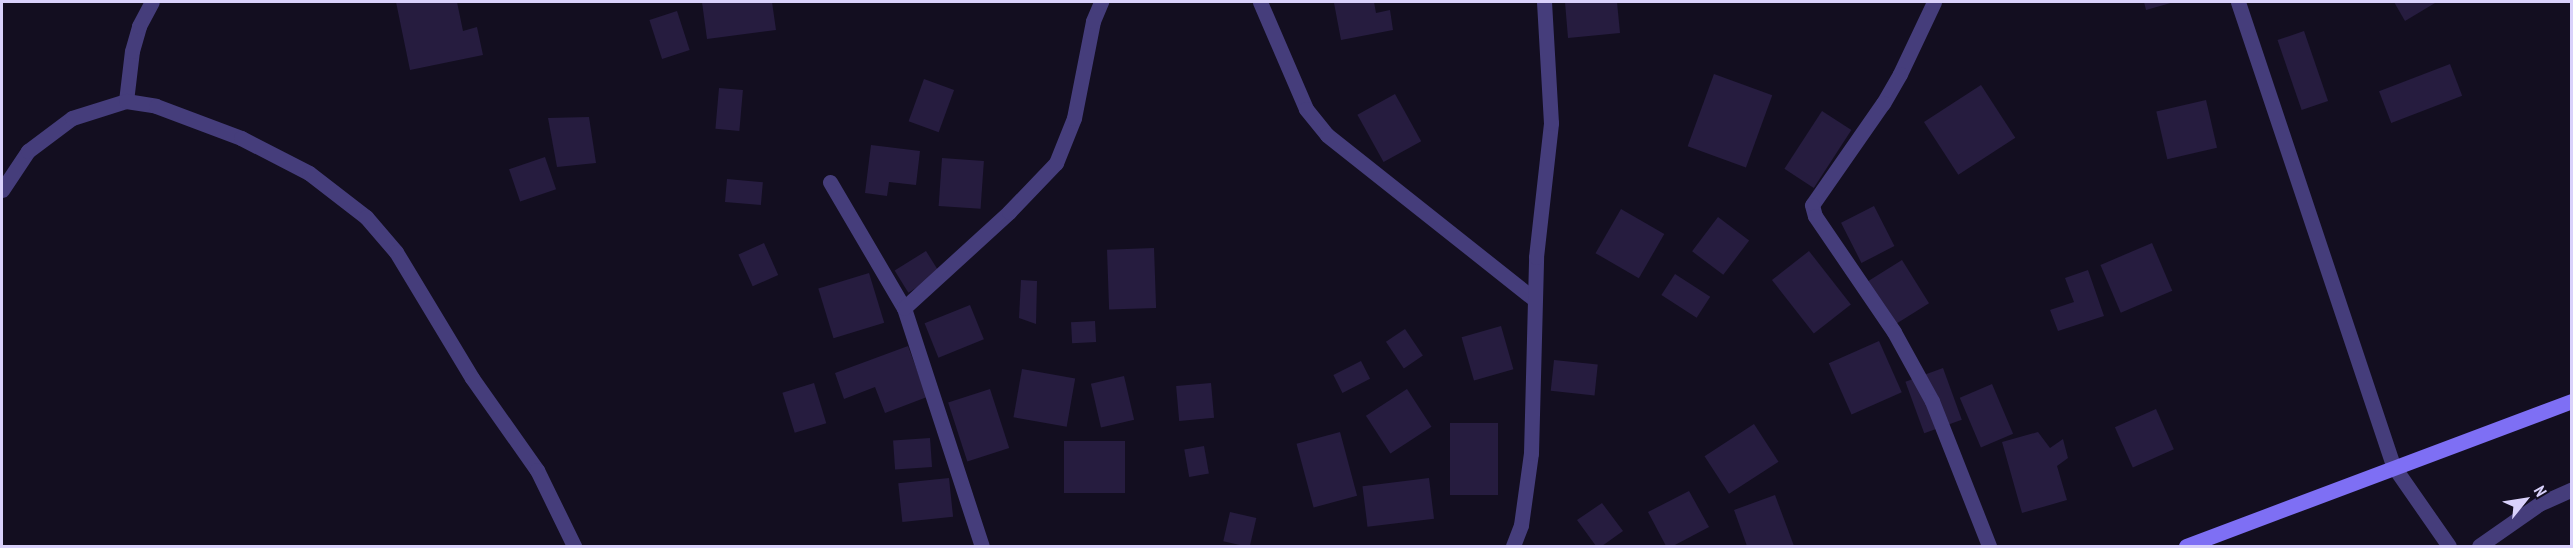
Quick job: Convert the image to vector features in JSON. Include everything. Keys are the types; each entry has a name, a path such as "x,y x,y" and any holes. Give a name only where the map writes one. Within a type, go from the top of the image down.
{"main road":[{"path":"2186,546 2571,401"}],"street":[{"path":"126,101 132,51 139,26 152,2"},
{"path":"904,308 1009,212 1056,164 1074,118 1093,21 1101,2"},
{"path":"1260,2 1306,109 1327,135 1535,300"},
{"path":"1513,546 1521,525 1531,453 1536,257 1551,123 1544,2"},
{"path":"1934,2 1888,93 1812,205 1815,216 1894,332 1932,402 1989,546"},
{"path":"2238,2 2394,467 2449,546"},
{"path":"2,190 28,151 72,118 126,101 156,106 241,138 309,173 366,217 396,252 472,378 537,470 574,546"},
{"path":"830,182 904,308 982,546"},
{"path":"2479,546 2539,504 2571,489"}],"building":[{"path":"396,2 457,2 463,31 477,27 483,55 410,70"},
{"path":"702,2 772,2 776,30 707,39"},
{"path":"1374,2 1376,13 1390,10 1393,30 1341,40 1334,3"},
{"path":"1565,2 1617,2 1620,33 1568,38"},
{"path":"2144,2 2174,2 2146,10"},
{"path":"2394,2 2434,2 2435,3 2405,21"},
{"path":"677,11 690,50 662,59 649,20"},
{"path":"2304,31 2328,101 2302,110 2278,40"},
{"path":"2450,64 2462,96 2391,123 2379,91"},
{"path":"1714,74 1772,95 1746,168 1688,146"},
{"path":"924,79 954,90 939,132 909,121"},
{"path":"1981,85 2015,138 1958,175 1924,122"},
{"path":"719,88 743,90 739,131 715,129"},
{"path":"1395,94 1421,141 1384,162 1357,115"},
{"path":"2206,100 2217,148 2167,159 2156,111"},
{"path":"1822,111 1851,130 1814,188 1784,169"},
{"path":"589,117 596,163 557,167 548,118"},
{"path":"871,145 920,151 916,185 889,182 887,196 865,193"},
{"path":"545,157 556,189 520,202 509,169"},
{"path":"942,158 984,161 981,209 939,206"},
{"path":"727,179 763,182 761,205 725,202"},
{"path":"1874,206 1894,246 1861,263 1841,223"},
{"path":"1621,209 1664,234 1639,278 1596,253"},
{"path":"1718,217 1749,240 1723,275 1692,251"},
{"path":"764,243 778,275 753,286 738,254"},
{"path":"2152,243 2172,291 2121,313 2100,265"},
{"path":"1154,248 1156,308 1109,310 1107,250"},
{"path":"926,251 940,273 908,293 895,271"},
{"path":"1809,251 1851,305 1814,334 1772,280"},
{"path":"1902,260 1929,303 1893,326 1866,282"},
{"path":"2088,270 2104,316 2058,331 2050,310 2074,302 2065,278"},
{"path":"869,273 884,323 834,338 818,288"},
{"path":"1675,274 1710,297 1697,318 1661,295"},
{"path":"1021,280 1037,281 1036,324 1019,318"},
{"path":"970,305 984,339 938,358 925,323"},
{"path":"1095,321 1096,342 1072,343 1071,322"},
{"path":"1501,326 1513,369 1474,381 1462,337"},
{"path":"1405,329 1423,356 1404,368 1386,342"},
{"path":"1879,341 1902,392 1852,415 1829,363"},
{"path":"908,346 927,397 885,413 875,387 844,399 835,373"},
{"path":"1554,360 1598,365 1595,395 1551,391"},
{"path":"1361,361 1370,379 1342,393 1333,375"},
{"path":"1943,368 1962,420 1924,433 1905,382"},
{"path":"1022,369 1075,378 1067,427 1013,417"},
{"path":"1124,376 1134,420 1101,427 1091,384"},
{"path":"814,383 826,423 795,433 782,393"},
{"path":"1211,383 1214,418 1179,421 1176,386"},
{"path":"1992,384 2013,434 1981,447 1960,398"},
{"path":"990,389 1009,448 967,462 948,403"},
{"path":"1407,389 1432,427 1390,453 1366,416"},
{"path":"2156,409 2174,449 2133,467 2115,427"},
{"path":"1450,423 1498,423 1498,495 1450,495"},
{"path":"1754,424 1779,462 1729,494 1705,456"},
{"path":"1340,432 1357,496 1314,507 1297,444"},
{"path":"2038,432 2050,448 2063,439 2068,458 2057,466 2067,500 2022,513 2002,442"},
{"path":"930,438 932,467 895,470 893,441"},
{"path":"1064,441 1125,441 1125,493 1064,493"},
{"path":"1204,446 1209,474 1189,477 1184,449"},
{"path":"949,478 953,517 902,522 898,483"},
{"path":"1429,478 1434,519 1367,527 1362,486"},
{"path":"1689,491 1709,527 1673,546 1666,546 1648,512"},
{"path":"1775,495 1794,546 1747,546 1734,510"},
{"path":"1602,503 1623,531 1602,546 1596,546 1577,520"},
{"path":"1230,512 1256,518 1250,546 1223,541"}]}
